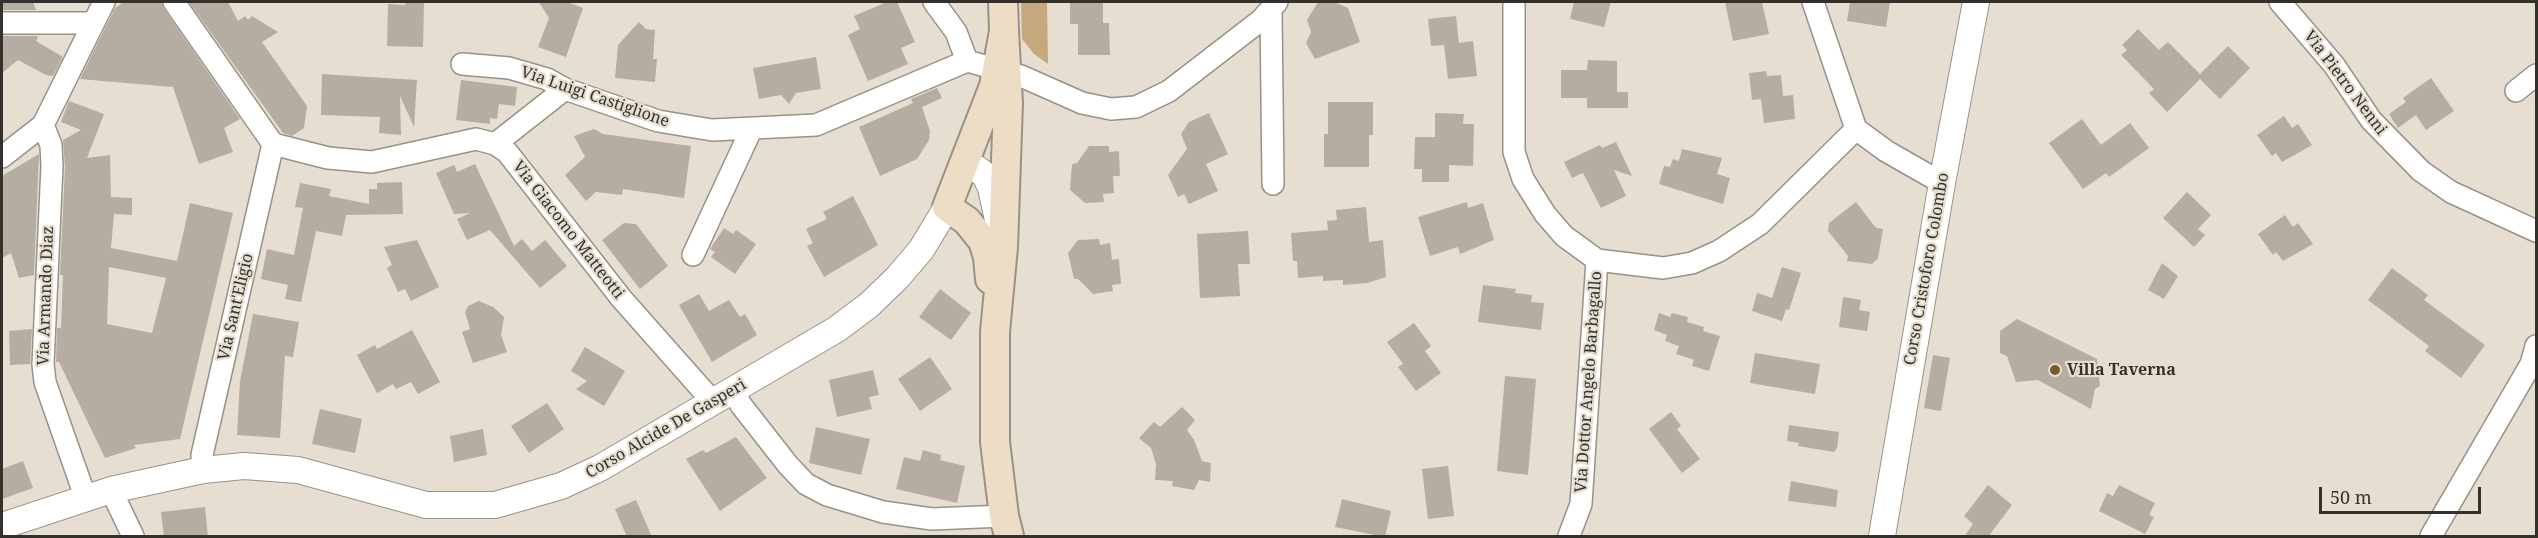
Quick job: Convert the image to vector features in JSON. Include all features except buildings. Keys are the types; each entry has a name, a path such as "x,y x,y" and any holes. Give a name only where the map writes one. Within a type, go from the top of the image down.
{"main road":[{"path":"995,332 1003,246 1003,2"},
{"name":"Corso Alcide De Gasperi","path":"947,207 1002,70"},
{"path":"947,207 967,221 983,241 988,256 995,332 995,442 1007,526"}],"street":[{"path":"2,157 43,124 91,23 104,2"},
{"path":"174,2 273,144 328,158 372,162 476,139 495,144 566,89"},
{"path":"934,2 956,32 968,61 1002,70 1082,103 1111,108 1136,106 1169,91 1274,6"},
{"path":"1514,2 1514,152 1523,180 1545,214 1564,236 1597,260 1663,268 1692,263 1719,251 1760,224 1856,129"},
{"path":"1812,2 1856,129 1886,151 1942,183"},
{"name":"Corso Cristoforo Colombo","path":"1882,537 1942,183 1976,2"},
{"name":"Via Pietro Nenni","path":"2280,2 2334,65 2371,120 2421,171 2451,192 2536,231"},
{"path":"1273,184 1274,6"},
{"path":"2,23 91,23"},
{"name":"Via Luigi Castiglione","path":"462,64 509,68 547,79 566,89 658,121 712,130 751,130 816,125 968,61"},
{"path":"2516,91 2536,75"},
{"name":"Via Armando Diaz","path":"43,124 51,145 52,166 43,364 45,382 86,499"},
{"path":"693,255 751,130"},
{"name":"Via Sant'Eligio","path":"203,470 202,455 273,144"},
{"name":"Via Giacomo Matteotti","path":"495,144 507,153 621,298 724,397 741,405 788,465 806,484 827,495 883,512 1007,526"},
{"path":"965,165 977,168 991,188 1003,246"},
{"name":"Corso Alcide De Gasperi","path":"2,526 111,490 203,470 271,466 298,470 426,504 495,505 561,486 600,468 837,329 869,305 921,250 947,207"},
{"name":"Via Dottor Angelo Barbagallo","path":"1569,537 1581,504 1597,260"},
{"path":"2431,537 2531,364 2536,346"},
{"path":"111,490 133,537"}],"shaded area":[{"path":"1021,2 1047,2 1048,64 1034,54 1022,39"}],"place":[{"name":"Villa Taverna","path":"2055,370"}]}
